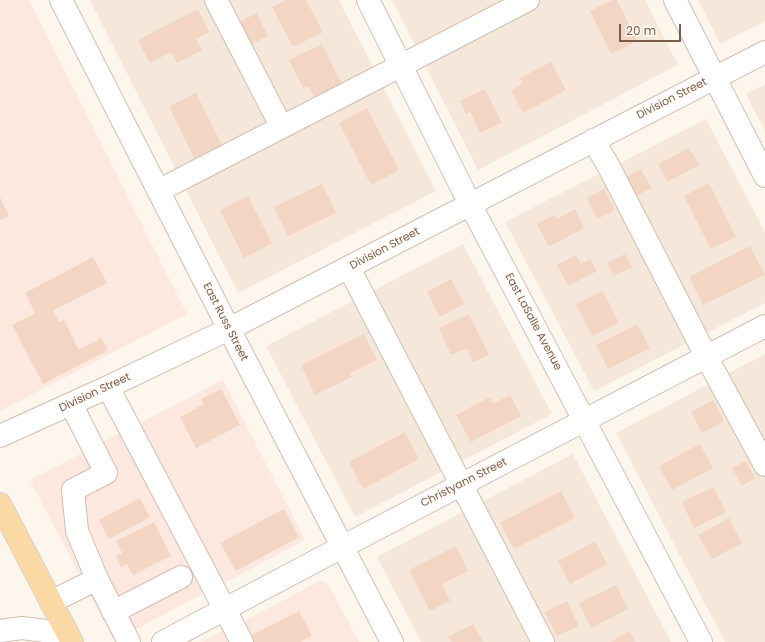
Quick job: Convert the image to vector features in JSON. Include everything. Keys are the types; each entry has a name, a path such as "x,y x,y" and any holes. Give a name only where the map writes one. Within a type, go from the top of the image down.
{"main road":[{"path":"0,504 72,642"}],"street":[{"name":"East Russ Street","path":"61,0 228,329 392,642"},
{"path":"216,0 281,126"},
{"name":"East LaSalle Avenue","path":"368,0 470,204 701,642"},
{"path":"675,0 765,176"},
{"path":"158,191 281,126 401,66 522,1"},
{"name":"Division Street","path":"0,436 108,387 228,329 765,52"},
{"path":"593,140 608,165 706,356 765,465"},
{"path":"348,268 543,642"},
{"name":"Christyann Street","path":"163,642 765,326"},
{"path":"108,387 242,642"},
{"path":"71,404 106,473 73,490 77,531 97,579 129,642"},
{"path":"114,612 181,577"},
{"path":"51,602 97,579"},
{"path":"0,631 22,628 45,631 66,642"}],"shaded area":[{"path":"0,0 29,0 187,314 0,411"},
{"path":"90,0 339,0 436,191 238,293"},
{"path":"392,0 645,0 678,65 478,170"},
{"path":"698,0 765,0 765,21 720,44"},
{"path":"765,84 765,131 746,94"},
{"path":"706,119 765,232 765,303 594,391 505,222"},
{"path":"463,244 552,414 355,517 266,346"},
{"path":"765,354 765,642 725,642 616,433"},
{"path":"223,380 305,540 114,641 30,480"},
{"path":"573,454 671,642 421,642 377,557"},
{"path":"321,580 328,584 359,642 253,642 242,622"},
{"path":"227,629 234,642 201,642"}],"building":[{"path":"286,0 306,0 323,32 293,47 272,7"},
{"path":"612,0 617,0 637,41 611,54 590,11"},
{"path":"198,9 209,32 196,39 202,50 177,63 171,52 150,63 138,40"},
{"path":"257,13 268,36 244,48 233,25"},
{"path":"322,44 343,87 316,100 308,86 303,88 289,60"},
{"path":"551,62 566,90 523,113 511,90 522,84 520,78"},
{"path":"485,89 502,123 480,133 470,112 466,114 460,101"},
{"path":"196,93 222,145 194,158 169,106"},
{"path":"367,108 399,170 371,185 339,123"},
{"path":"689,148 699,165 667,182 658,164"},
{"path":"641,169 651,188 631,199 621,180"},
{"path":"709,183 736,237 711,249 684,196"},
{"path":"322,184 336,213 288,236 274,207"},
{"path":"604,189 615,210 597,219 587,198"},
{"path":"248,196 272,243 244,258 220,210"},
{"path":"0,197 9,216 0,220"},
{"path":"575,209 584,228 549,247 537,224 555,215 557,219"},
{"path":"750,246 765,275 703,305 689,277"},
{"path":"625,254 632,267 614,276 607,263"},
{"path":"576,255 581,264 590,259 597,271 568,286 557,265"},
{"path":"93,257 107,283 53,311 59,322 64,320 79,350 101,338 108,350 43,384 12,325 35,313 25,293"},
{"path":"451,279 464,304 440,317 427,292"},
{"path":"603,291 619,323 592,336 576,304"},
{"path":"469,314 489,355 473,362 467,348 451,355 439,328"},
{"path":"637,324 650,348 608,369 596,345"},
{"path":"364,334 377,360 350,373 352,377 315,395 301,365"},
{"path":"221,389 240,425 196,448 180,417 204,404 201,399"},
{"path":"510,395 521,416 471,442 456,415 490,397 493,404"},
{"path":"713,400 724,421 702,433 691,412"},
{"path":"405,432 419,459 363,489 349,462"},
{"path":"700,444 713,468 672,490 659,466"},
{"path":"746,461 755,478 742,486 732,468"},
{"path":"713,487 726,512 694,528 682,502"},
{"path":"561,491 575,518 514,549 500,523"},
{"path":"140,498 150,517 109,539 99,520"},
{"path":"284,509 299,537 236,571 220,543"},
{"path":"729,518 742,543 712,559 698,535"},
{"path":"154,522 171,556 133,575 127,564 121,567 116,556 122,553 116,541"},
{"path":"595,541 607,564 570,584 558,561"},
{"path":"456,546 468,571 442,584 450,601 430,611 409,570"},
{"path":"616,585 628,609 591,628 579,603"},
{"path":"567,601 579,626 557,636 545,612"},
{"path":"299,611 312,636 300,642 253,642 250,636"},
{"path":"473,624 483,642 451,642 448,637"},
{"path":"630,631 635,642 610,642"}]}
